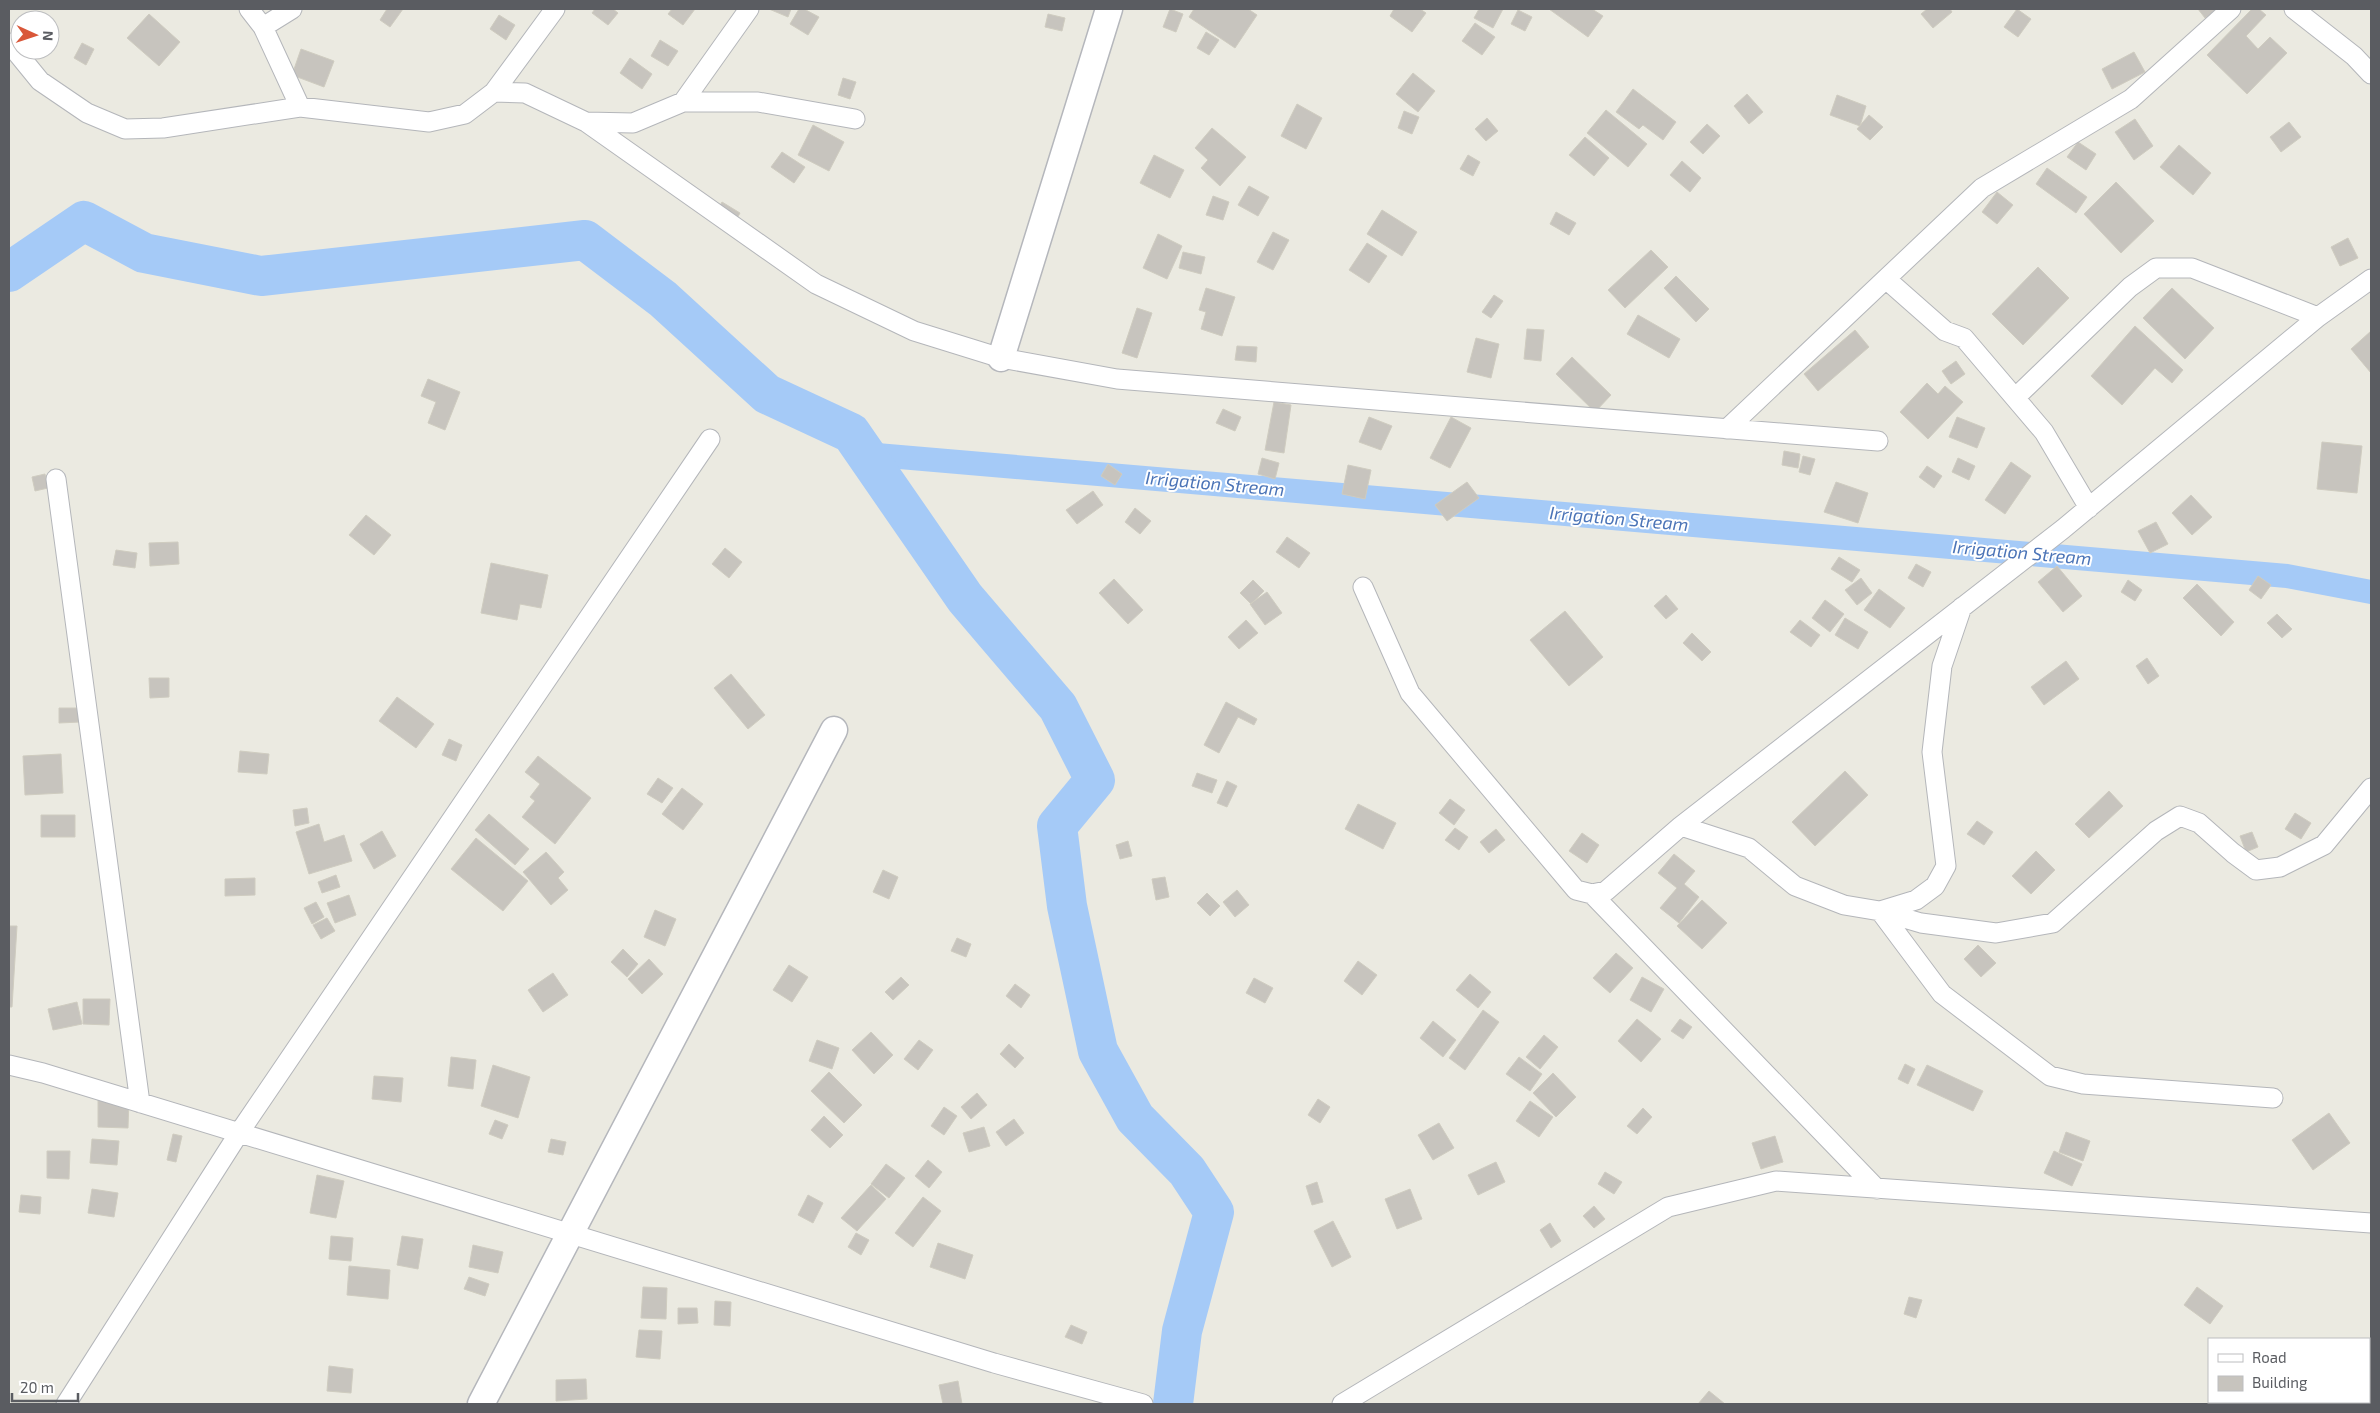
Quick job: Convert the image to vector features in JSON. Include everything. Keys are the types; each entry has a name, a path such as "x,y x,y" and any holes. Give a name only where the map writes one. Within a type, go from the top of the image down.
{"street":[{"path":"249,9 263,27 300,107"},
{"path":"263,27 292,9"},
{"path":"9,43 40,81 87,113 125,129 163,128 300,107 429,122 465,114 494,92 555,9"},
{"path":"683,102 749,9"},
{"path":"1001,358 1109,9"},
{"path":"1727,429 1982,188 2131,100 2231,9"},
{"path":"2294,9 2354,56 2371,74"},
{"path":"494,92 525,94 586,122 816,284 914,331 1001,358 1117,379 1878,441"},
{"path":"586,122 633,124 683,102 758,102 855,120"},
{"path":"2015,398 2130,287 2156,268 2192,268 2318,317"},
{"path":"1886,279 1945,331 1964,338 2044,432 2089,508"},
{"path":"1363,587 1410,693 1576,890 1592,894 1606,891 1681,826 2089,508 2318,317 2370,280"},
{"path":"66,1404 239,1133 710,439"},
{"path":"56,479 140,1103"},
{"path":"1880,911 1916,900 1935,886 1946,866 1932,752 1942,666 1962,607"},
{"path":"481,1404 834,730"},
{"path":"1681,826 1749,848 1795,886 1844,905 1880,911 1921,923 1996,933 2053,923 2156,831 2180,816 2200,823 2233,853 2256,870 2280,868 2324,846 2371,788"},
{"path":"1592,894 1877,1189"},
{"path":"1880,911 1942,994 2050,1076 2083,1084 2273,1098"},
{"path":"9,1065 140,1103 994,1363 1143,1404"},
{"path":"1342,1404 1668,1207 1776,1181 2371,1223"}],"building":[{"path":"387,9 403,9 390,27 380,20"},
{"path":"595,9 613,9 618,13 608,25 592,13"},
{"path":"672,9 695,9 683,25 668,14"},
{"path":"769,9 791,9 788,17"},
{"path":"799,9 804,9 819,17 808,35 790,24"},
{"path":"1170,9 1183,14 1176,32 1163,27"},
{"path":"1194,9 1248,9 1257,15 1235,48 1189,17"},
{"path":"1394,9 1420,9 1426,13 1412,32 1390,16"},
{"path":"1479,9 1503,9 1493,28 1474,18"},
{"path":"1549,9 1592,9 1603,16 1588,37"},
{"path":"1927,9 1950,9 1952,12 1933,28 1921,14"},
{"path":"2017,9 2031,19 2018,37 2004,27"},
{"path":"2198,9 2219,9 2205,18"},
{"path":"2252,9 2259,9 2266,15 2246,36 2258,49 2270,37 2287,53 2247,94 2207,55"},
{"path":"1518,10 1532,17 1525,31 1511,24"},
{"path":"149,14 180,42 159,66 127,38"},
{"path":"1048,14 1065,18 1062,31 1045,27"},
{"path":"499,15 515,25 506,40 490,29"},
{"path":"1475,23 1495,37 1482,55 1462,41"},
{"path":"1206,32 1219,40 1209,55 1197,48"},
{"path":"660,40 678,51 668,66 651,56"},
{"path":"82,43 94,49 86,65 74,58"},
{"path":"301,49 334,61 324,87 292,75"},
{"path":"2134,52 2145,72 2112,89 2102,69"},
{"path":"630,58 652,74 642,89 620,73"},
{"path":"1413,73 1435,91 1418,112 1396,94"},
{"path":"843,78 856,82 850,99 838,95"},
{"path":"1633,89 1676,122 1663,140 1643,125 1639,129 1616,112"},
{"path":"1747,94 1763,112 1749,124 1734,106"},
{"path":"1837,95 1866,106 1860,126 1830,115"},
{"path":"1297,104 1322,118 1306,149 1281,136"},
{"path":"1606,110 1647,144 1628,167 1587,133"},
{"path":"1404,111 1419,117 1412,134 1398,128"},
{"path":"1869,115 1883,127 1870,140 1857,129"},
{"path":"1487,118 1498,131 1486,141 1475,129"},
{"path":"2135,119 2153,146 2134,160 2115,132"},
{"path":"2289,122 2301,137 2281,152 2270,137"},
{"path":"1707,124 1720,136 1703,154 1690,142"},
{"path":"813,125 844,142 829,171 798,155"},
{"path":"1212,128 1246,157 1220,186 1201,168 1208,160 1195,148"},
{"path":"1585,137 1609,158 1594,176 1569,155"},
{"path":"2078,142 2096,154 2086,170 2067,157"},
{"path":"2179,145 2211,173 2193,195 2160,167"},
{"path":"782,152 805,167 794,183 771,167"},
{"path":"1154,155 1184,170 1170,198 1140,183"},
{"path":"1468,155 1480,162 1473,176 1460,169"},
{"path":"1682,161 1701,178 1690,192 1670,175"},
{"path":"2047,168 2087,197 2076,213 2036,184"},
{"path":"2116,182 2154,221 2121,253 2084,214"},
{"path":"1249,186 1269,197 1258,216 1238,205"},
{"path":"1997,192 2013,205 1997,224 1982,212"},
{"path":"1213,196 1229,202 1223,220 1206,215"},
{"path":"722,202 740,213 732,227 714,216"},
{"path":"1382,210 1417,232 1402,256 1367,234"},
{"path":"1556,212 1576,223 1569,235 1550,224"},
{"path":"1273,232 1289,240 1273,270 1257,262"},
{"path":"1158,234 1182,246 1167,279 1143,268"},
{"path":"2348,238 2358,258 2340,266 2331,247"},
{"path":"1367,243 1387,256 1369,283 1349,270"},
{"path":"1651,250 1668,267 1625,308 1608,290"},
{"path":"1183,252 1205,257 1201,274 1179,268"},
{"path":"2038,267 2069,298 2023,345 1992,314"},
{"path":"1676,276 1709,309 1696,322 1664,288"},
{"path":"1206,288 1235,297 1222,336 1201,329 1206,312 1199,310"},
{"path":"2172,288 2214,328 2185,359 2143,318"},
{"path":"1494,295 1503,301 1491,318 1482,312"},
{"path":"1137,308 1152,313 1137,358 1122,353"},
{"path":"1638,315 1680,339 1669,358 1627,334"},
{"path":"2135,326 2183,370 2172,383 2155,368 2122,405 2091,376"},
{"path":"1527,329 1544,330 1541,361 1524,359"},
{"path":"1855,330 1869,347 1818,391 1804,374"},
{"path":"2371,331 2371,373 2351,349"},
{"path":"1476,338 1499,344 1491,378 1467,372"},
{"path":"1237,346 1257,347 1256,362 1235,360"},
{"path":"1572,357 1611,395 1595,412 1556,374"},
{"path":"1956,361 1965,374 1951,384 1942,371"},
{"path":"428,379 460,392 445,430 428,423 436,402 421,396"},
{"path":"1927,383 1938,394 1945,386 1963,402 1928,439 1900,412"},
{"path":"1274,402 1291,405 1284,453 1265,450"},
{"path":"1223,409 1241,417 1235,431 1216,423"},
{"path":"1369,417 1392,426 1381,450 1359,442"},
{"path":"1451,417 1471,428 1450,468 1430,458"},
{"path":"1957,417 1985,428 1977,448 1949,437"},
{"path":"2322,442 2362,446 2357,493 2317,489"},
{"path":"1784,451 1800,454 1798,468 1782,465"},
{"path":"1803,456 1815,459 1810,475 1799,472"},
{"path":"1262,458 1279,463 1275,479 1258,474"},
{"path":"1958,458 1975,466 1969,480 1952,472"},
{"path":"2011,462 2031,476 2005,514 1985,500"},
{"path":"1108,464 1122,474 1115,485 1101,476"},
{"path":"1348,465 1371,470 1365,499 1342,494"},
{"path":"1927,466 1942,476 1934,488 1919,477"},
{"path":"45,474 48,488 35,491 32,477"},
{"path":"1467,482 1479,498 1447,521 1435,505"},
{"path":"1836,482 1868,493 1858,523 1824,512"},
{"path":"1093,491 1103,505 1077,524 1066,510"},
{"path":"2191,495 2212,517 2192,535 2172,513"},
{"path":"1135,508 1151,521 1140,534 1125,522"},
{"path":"366,515 391,535 374,555 349,535"},
{"path":"2156,522 2168,544 2150,553 2138,531"},
{"path":"1287,537 1310,553 1299,568 1276,552"},
{"path":"178,542 179,564 150,566 149,543"},
{"path":"725,548 742,562 729,578 712,564"},
{"path":"116,550 137,553 135,568 113,565"},
{"path":"1839,557 1860,570 1852,582 1831,569"},
{"path":"491,563 548,575 541,608 520,604 517,620 481,613"},
{"path":"1916,564 1931,572 1923,587 1908,578"},
{"path":"2057,566 2082,596 2063,612 2038,582"},
{"path":"2258,576 2271,585 2261,599 2249,590"},
{"path":"1861,578 1872,593 1857,605 1845,590"},
{"path":"1114,579 1143,610 1128,624 1099,593"},
{"path":"1253,580 1264,591 1251,604 1240,593"},
{"path":"2128,580 2142,590 2135,601 2121,592"},
{"path":"2197,584 2234,622 2221,636 2183,598"},
{"path":"1879,589 1905,608 1890,628 1864,610"},
{"path":"1267,592 1282,613 1265,625 1250,604"},
{"path":"1666,595 1678,609 1666,619 1654,606"},
{"path":"1825,600 1844,614 1830,632 1812,618"},
{"path":"1565,611 1603,657 1569,686 1530,640"},
{"path":"2277,614 2292,629 2282,638 2267,623"},
{"path":"1845,618 1868,632 1858,649 1835,635"},
{"path":"1246,620 1258,633 1239,649 1228,637"},
{"path":"1800,620 1820,635 1811,647 1790,632"},
{"path":"1692,633 1711,652 1702,661 1683,643"},
{"path":"2147,658 2159,676 2148,684 2136,666"},
{"path":"2066,661 2079,679 2044,705 2031,687"},
{"path":"731,674 765,715 748,729 714,688"},
{"path":"149,678 169,678 169,697 150,698"},
{"path":"397,697 434,724 416,748 379,721"},
{"path":"1226,702 1257,719 1254,725 1238,717 1219,753 1204,745"},
{"path":"59,708 80,708 80,722 59,723"},
{"path":"449,739 462,745 456,761 442,755"},
{"path":"240,751 269,754 267,774 238,772"},
{"path":"61,754 63,793 25,795 23,756"},
{"path":"538,756 591,798 555,844 522,817 535,801 530,797 540,784 525,772"},
{"path":"1845,771 1868,795 1815,846 1792,822"},
{"path":"1197,773 1217,780 1212,793 1192,786"},
{"path":"658,778 673,788 662,803 647,794"},
{"path":"1227,781 1237,786 1227,807 1217,803"},
{"path":"682,788 703,804 683,830 662,814"},
{"path":"2109,791 2123,806 2089,838 2075,824"},
{"path":"1450,799 1465,810 1454,825 1439,813"},
{"path":"1358,804 1396,823 1383,849 1345,829"},
{"path":"307,808 309,823 295,826 293,810"},
{"path":"2295,813 2311,823 2301,839 2285,829"},
{"path":"489,814 529,849 515,865 475,830"},
{"path":"41,815 75,815 75,837 41,837"},
{"path":"1977,821 1993,832 1984,845 1967,834"},
{"path":"319,824 324,842 344,835 352,861 309,874 296,832"},
{"path":"1455,828 1468,837 1459,850 1445,840"},
{"path":"1496,829 1505,840 1489,853 1480,842"},
{"path":"382,831 396,856 374,869 360,844"},
{"path":"2252,832 2258,847 2246,852 2240,836"},
{"path":"1582,833 1599,845 1587,863 1569,851"},
{"path":"476,838 528,881 503,911 451,869"},
{"path":"1128,841 1132,856 1120,859 1116,845"},
{"path":"2036,851 2055,870 2031,894 2012,876"},
{"path":"546,852 564,872 558,878 568,890 551,905 523,872"},
{"path":"1674,854 1695,871 1684,884 1699,897 1679,923 1660,908 1677,888 1658,873"},
{"path":"883,870 898,877 889,899 873,892"},
{"path":"336,875 340,887 322,893 318,882"},
{"path":"1165,877 1169,897 1156,900 1152,879"},
{"path":"255,878 255,895 225,896 225,879"},
{"path":"1237,890 1249,905 1235,917 1223,902"},
{"path":"1207,893 1220,906 1210,916 1197,903"},
{"path":"349,895 356,915 335,923 327,903"},
{"path":"1702,900 1727,923 1702,949 1677,926"},
{"path":"316,902 324,917 312,924 304,908"},
{"path":"655,910 676,919 665,946 644,937"},
{"path":"327,918 335,931 321,939 313,925"},
{"path":"9,926 17,926 12,1007 9,1007"},
{"path":"957,938 971,944 966,957 951,951"},
{"path":"1978,945 1996,963 1981,977 1964,959"},
{"path":"623,949 638,964 627,977 611,962"},
{"path":"1616,953 1633,968 1610,993 1593,978"},
{"path":"649,959 663,974 642,994 628,979"},
{"path":"1358,961 1377,975 1362,995 1344,981"},
{"path":"789,965 808,977 792,1002 773,990"},
{"path":"553,973 568,995 543,1012 528,990"},
{"path":"1470,974 1491,992 1478,1008 1456,990"},
{"path":"901,977 909,985 893,1000 885,992"},
{"path":"1642,977 1664,989 1651,1012 1630,1000"},
{"path":"1254,978 1273,988 1265,1003 1246,993"},
{"path":"1015,984 1030,995 1021,1008 1006,996"},
{"path":"83,999 110,999 109,1025 83,1024"},
{"path":"77,1002 82,1024 53,1030 48,1009"},
{"path":"1483,1010 1499,1022 1465,1070 1449,1058"},
{"path":"1637,1019 1661,1039 1641,1062 1618,1041"},
{"path":"1680,1019 1692,1027 1683,1039 1671,1031"},
{"path":"1433,1021 1456,1040 1443,1057 1420,1038"},
{"path":"871,1032 893,1055 874,1074 852,1050"},
{"path":"1544,1035 1558,1047 1540,1069 1526,1057"},
{"path":"817,1040 839,1048 832,1069 809,1061"},
{"path":"919,1040 933,1050 918,1070 904,1059"},
{"path":"1009,1044 1024,1058 1015,1068 1000,1054"},
{"path":"451,1057 476,1060 473,1089 448,1086"},
{"path":"1519,1057 1542,1074 1530,1091 1506,1074"},
{"path":"1905,1064 1915,1069 1908,1084 1898,1079"},
{"path":"493,1065 530,1077 518,1118 481,1106"},
{"path":"1927,1065 1983,1091 1973,1111 1917,1085"},
{"path":"829,1072 862,1105 844,1123 811,1091"},
{"path":"1553,1073 1576,1097 1556,1117 1533,1093"},
{"path":"374,1076 403,1078 401,1102 372,1099"},
{"path":"977,1093 987,1105 971,1119 961,1107"},
{"path":"98,1099 129,1099 128,1128 98,1127"},
{"path":"1318,1099 1330,1107 1320,1123 1308,1115"},
{"path":"1530,1101 1553,1117 1539,1137 1516,1121"},
{"path":"944,1107 957,1116 944,1135 931,1126"},
{"path":"1643,1108 1652,1117 1637,1134 1627,1126"},
{"path":"2329,1113 2350,1143 2313,1170 2292,1140"},
{"path":"824,1116 843,1135 830,1148 811,1130"},
{"path":"1014,1119 1024,1133 1006,1146 996,1132"},
{"path":"495,1120 508,1125 502,1139 489,1134"},
{"path":"1439,1123 1454,1148 1433,1160 1418,1135"},
{"path":"984,1127 990,1146 969,1152 963,1133"},
{"path":"2066,1132 2090,1141 2083,1161 2059,1152"},
{"path":"173,1134 182,1136 176,1162 167,1160"},
{"path":"1775,1136 1783,1162 1761,1169 1752,1143"},
{"path":"92,1139 119,1141 117,1165 90,1163"},
{"path":"551,1139 566,1142 563,1155 548,1152"},
{"path":"47,1151 70,1151 69,1179 47,1178"},
{"path":"2054,1151 2082,1164 2072,1186 2044,1173"},
{"path":"928,1160 942,1172 929,1188 915,1176"},
{"path":"1496,1162 1505,1182 1478,1195 1468,1175"},
{"path":"886,1164 905,1178 889,1198 871,1184"},
{"path":"1605,1172 1622,1182 1614,1194 1598,1184"},
{"path":"317,1175 344,1181 336,1218 310,1213"},
{"path":"1317,1182 1323,1202 1312,1205 1306,1186"},
{"path":"871,1185 886,1199 857,1231 841,1218"},
{"path":"92,1189 118,1193 114,1217 88,1213"},
{"path":"1410,1189 1422,1219 1397,1229 1385,1199"},
{"path":"21,1195 41,1197 40,1214 19,1212"},
{"path":"808,1195 823,1203 813,1223 798,1215"},
{"path":"923,1197 941,1211 913,1247 895,1233"},
{"path":"1594,1206 1605,1219 1594,1228 1583,1216"},
{"path":"1333,1221 1351,1257 1332,1267 1314,1231"},
{"path":"1550,1223 1561,1241 1551,1248 1540,1230"},
{"path":"856,1233 869,1240 861,1255 848,1247"},
{"path":"331,1236 353,1238 351,1261 329,1259"},
{"path":"402,1236 423,1239 418,1269 397,1265"},
{"path":"938,1243 973,1255 965,1279 930,1267"},
{"path":"473,1245 503,1252 498,1273 469,1267"},
{"path":"349,1266 390,1270 388,1299 347,1295"},
{"path":"469,1277 489,1284 485,1296 464,1289"},
{"path":"643,1287 667,1288 666,1319 641,1318"},
{"path":"2197,1287 2223,1306 2210,1324 2184,1305"},
{"path":"1909,1297 1922,1300 1916,1318 1904,1314"},
{"path":"715,1301 731,1302 730,1326 714,1325"},
{"path":"678,1308 697,1308 698,1323 678,1324"},
{"path":"1071,1325 1087,1332 1082,1344 1065,1337"},
{"path":"639,1330 662,1331 660,1359 636,1357"},
{"path":"329,1366 353,1369 351,1393 327,1391"},
{"path":"586,1379 587,1399 556,1401 556,1380"},
{"path":"958,1381 962,1404 943,1404 939,1385"},
{"path":"1709,1391 1725,1404 1698,1404"}],"waterway":[{"path":"9,272 84,221 144,253 261,276 585,240 663,299 767,394 851,433 965,598 1058,707 1095,780 1057,826 1067,906 1098,1051 1135,1118 1187,1171 1214,1212 1182,1331 1173,1404"},
{"name":"Irrigation Stream","path":"865,454 2287,576 2371,592"}]}
